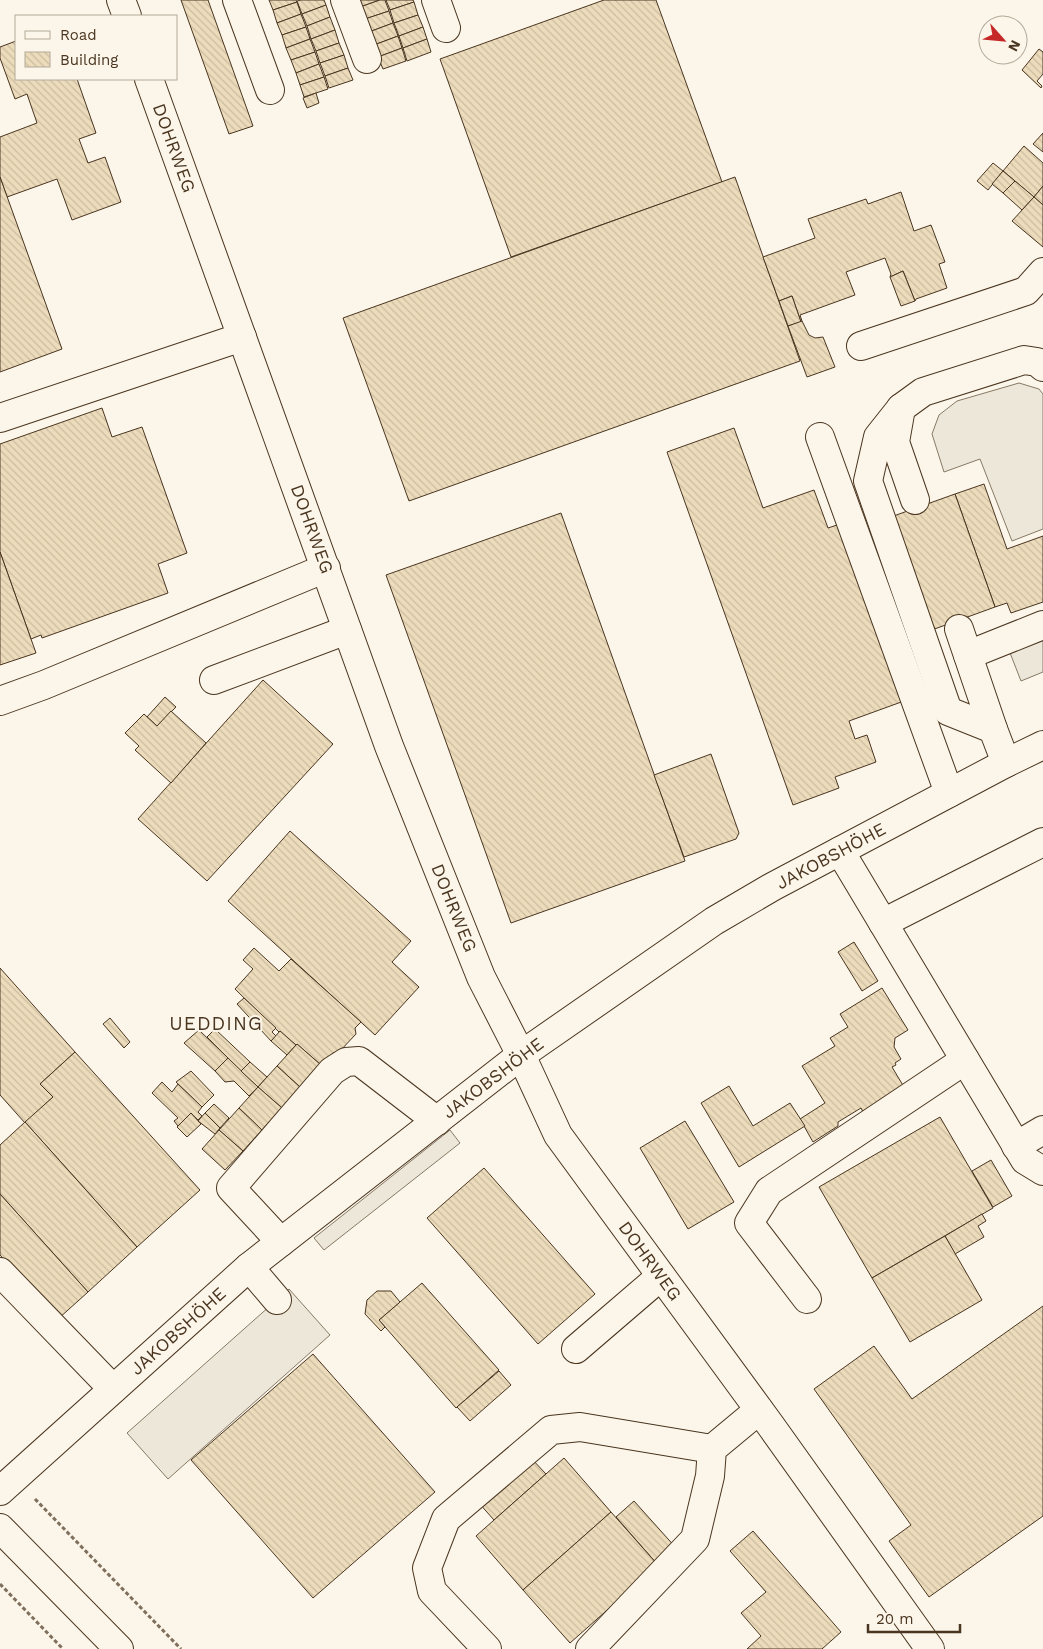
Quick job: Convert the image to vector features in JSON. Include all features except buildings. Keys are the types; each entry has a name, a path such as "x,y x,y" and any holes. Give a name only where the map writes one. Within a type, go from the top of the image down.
{"street":[{"path":"121,0 127,15"},
{"path":"236,0 270,90"},
{"path":"346,0 368,60"},
{"path":"436,0 446,28"},
{"name":"DOHRWEG","path":"149,80 389,746 481,976 522,1055 558,1135 759,1410 930,1649"},
{"path":"861,346 1026,291 1043,272"},
{"path":"0,418 242,337"},
{"path":"993,729 948,711 868,481 878,437 901,408 923,392 1024,360 1037,362 1043,367"},
{"path":"901,408 895,442 915,500"},
{"path":"820,437 949,793"},
{"path":"0,701 44,685 326,568"},
{"path":"968,655 1043,625"},
{"path":"959,629 1006,763"},
{"path":"214,680 347,630"},
{"name":"JAKOBSHÖHE","path":"7,1485 249,1267 522,1055 714,921 772,886 1043,745"},
{"path":"883,923 1043,842"},
{"path":"840,851 1016,1146 1025,1160 1043,1171"},
{"path":"807,1299 749,1223 769,1191 965,1060"},
{"path":"281,1242 231,1188 332,1071 346,1062 359,1062 437,1121"},
{"path":"1016,1146 1043,1130"},
{"path":"249,1267 277,1300"},
{"path":"0,1272 114,1389"},
{"path":"576,1349 661,1276"},
{"path":"590,1649 695,1539 710,1476 712,1449 759,1410"},
{"path":"487,1649 432,1591 427,1568 446,1519 551,1430 580,1427 712,1449"},
{"path":"0,1528 119,1649"}],"path":[{"path":"7,1485 181,1649"},
{"path":"0,1584 62,1649"}],"shaded area":[{"path":"1019,383 1039,389 1043,394 1043,529 1012,541 980,459 944,472 932,434 939,415 957,401"},
{"path":"1043,625 1043,672 1021,681 1005,640"},
{"path":"450,1130 460,1143 324,1250 314,1238"},
{"path":"289,1289 330,1335 168,1479 127,1433"}],"district":[{"name":"UEDDING","path":"216,1023"}]}
